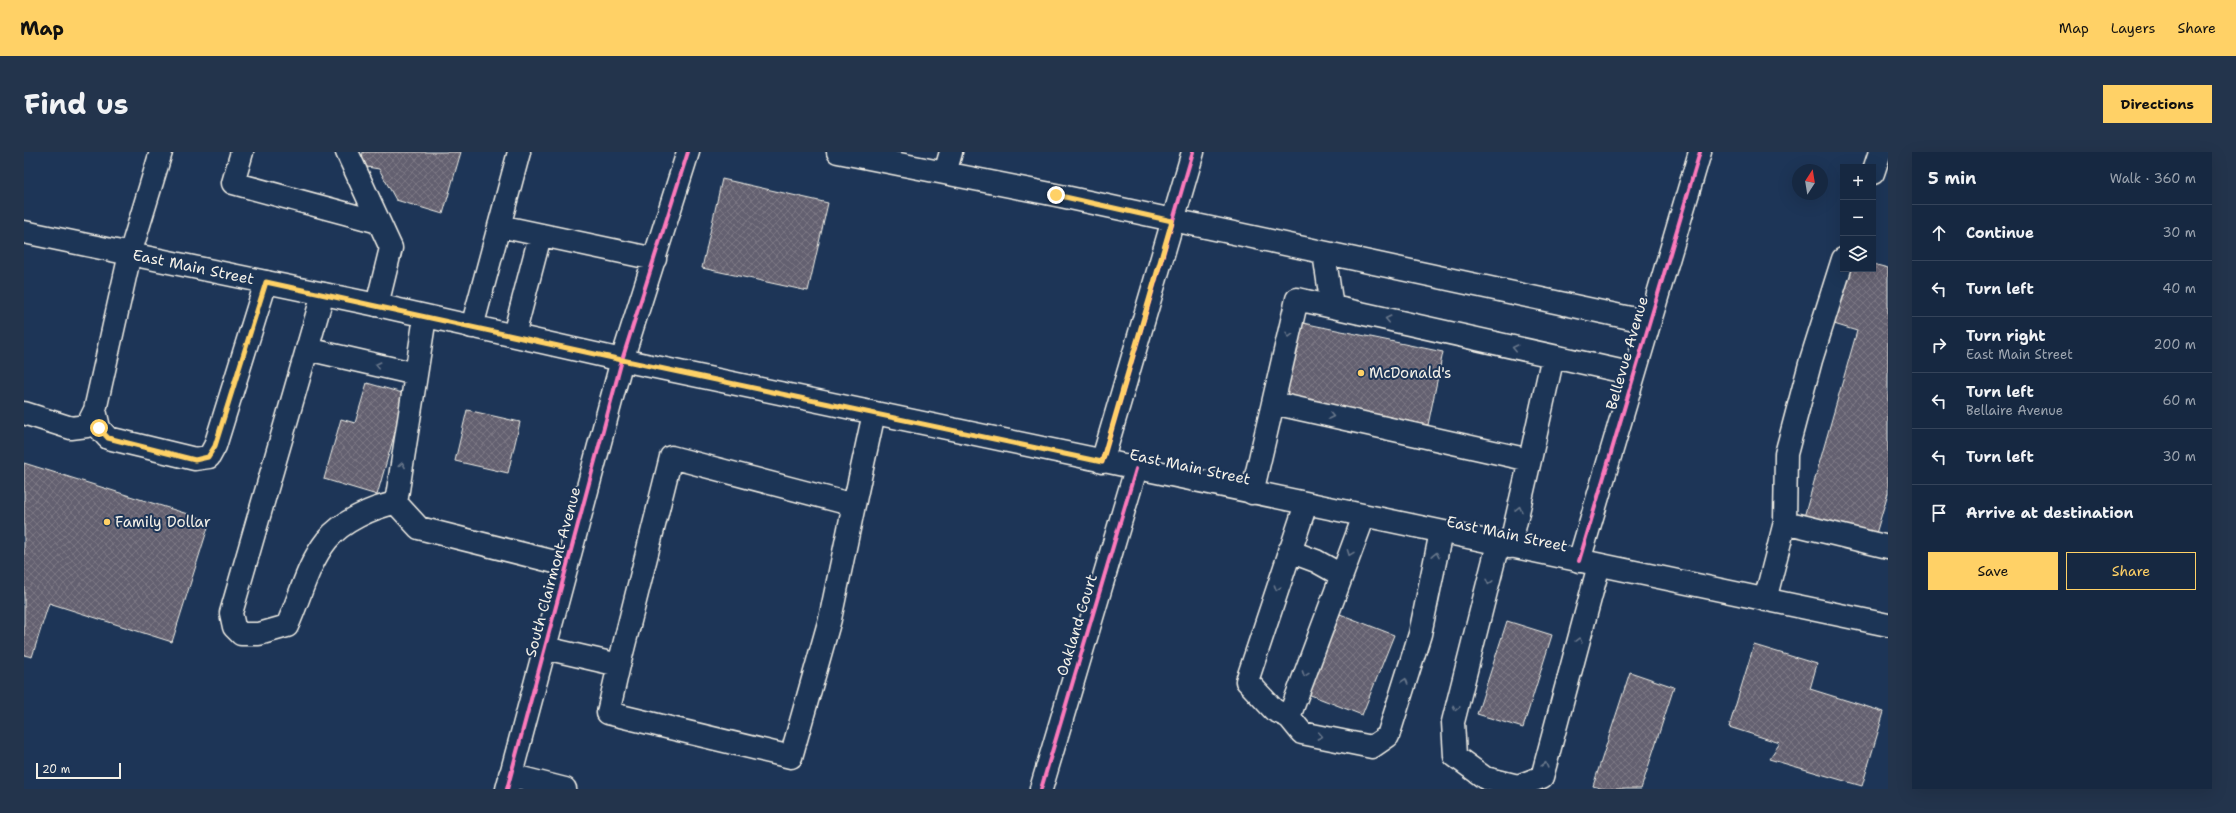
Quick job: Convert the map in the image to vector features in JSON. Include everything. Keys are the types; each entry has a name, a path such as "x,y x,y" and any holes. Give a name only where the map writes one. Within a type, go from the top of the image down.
{"main road":[{"path":"24,413 71,428 87,426 95,410 130,254 161,152"},
{"path":"242,152 234,182 378,222"},
{"path":"347,152 391,248 377,305"},
{"path":"472,327 519,152"},
{"name":"South Clairmont Avenue","path":"509,782 622,360 688,152"},
{"path":"838,152 945,173 1649,322"},
{"path":"945,173 951,152"},
{"path":"1102,462 1193,152"},
{"name":"Bellevue Avenue","path":"1517,788 1542,777 1589,563 1634,374 1700,152"},
{"path":"1876,164 1880,152"},
{"path":"499,226 540,236 654,259"},
{"name":"East Main Street","path":"24,232 377,305 622,360 874,414 1888,625"},
{"path":"514,335 540,236"},
{"path":"1324,253 1332,307"},
{"path":"1765,600 1785,522 1786,454 1811,360 1840,268"},
{"path":"95,410 99,428 108,438 195,460 208,457 215,446 266,282"},
{"path":"323,294 231,613 234,626 242,634 259,634 287,626 312,565 327,540 352,520 380,506 396,503"},
{"path":"1252,493 1297,299 1634,374"},
{"path":"396,503 425,316"},
{"path":"307,349 416,374"},
{"path":"1517,788 1485,778 1455,756 1453,722 1530,460 1553,356"},
{"path":"1273,404 1530,460"},
{"path":"854,505 670,457 608,713 791,757 830,619 874,414"},
{"name":"Oakland Court","path":"1041,789 1136,469"},
{"path":"396,503 419,528 567,566"},
{"path":"1306,504 1288,551 1247,681 1274,710 1289,717 1302,733 1372,747 1388,736 1420,634 1441,532"},
{"path":"1289,717 1364,516"},
{"path":"1785,522 1888,547"},
{"path":"1288,551 1316,561 1341,575"},
{"path":"545,648 619,665"},
{"path":"509,782 565,789"}],"building":[{"path":"363,152 461,152 443,214 396,200 379,169 361,166"},
{"path":"722,179 828,203 808,291 702,268"},
{"path":"1876,265 1888,268 1888,493 1875,537 1804,517 1857,331 1834,324 1849,272 1876,272"},
{"name":"McDonald's","path":"1293,321 1443,352 1428,425 1278,394"},
{"path":"367,383 406,394 377,495 324,479 341,419 355,423"},
{"path":"467,410 520,422 508,473 455,461"},
{"path":"24,463 210,521 172,642 49,603 32,657 24,655"},
{"path":"1340,614 1394,635 1362,715 1308,694"},
{"path":"1507,621 1552,635 1523,728 1477,714"},
{"path":"1754,645 1817,664 1810,689 1884,712 1862,786 1769,759 1780,743 1729,727"},
{"path":"1630,672 1674,687 1641,789 1604,789 1593,786"}],"cycle path":[{"path":"507,789 622,360 688,152"},
{"path":"1102,462 1193,152"},
{"path":"1579,561 1700,152"},
{"path":"1041,789 1136,469"}],"place":[{"name":"McDonald's","path":"1361,373"},
{"name":"Family Dollar","path":"107,522"}],"route":[{"path":"99,428 108,438 195,460 208,457 215,446 266,282 514,335 622,360 1102,462 1172,221 1056,195"}]}
